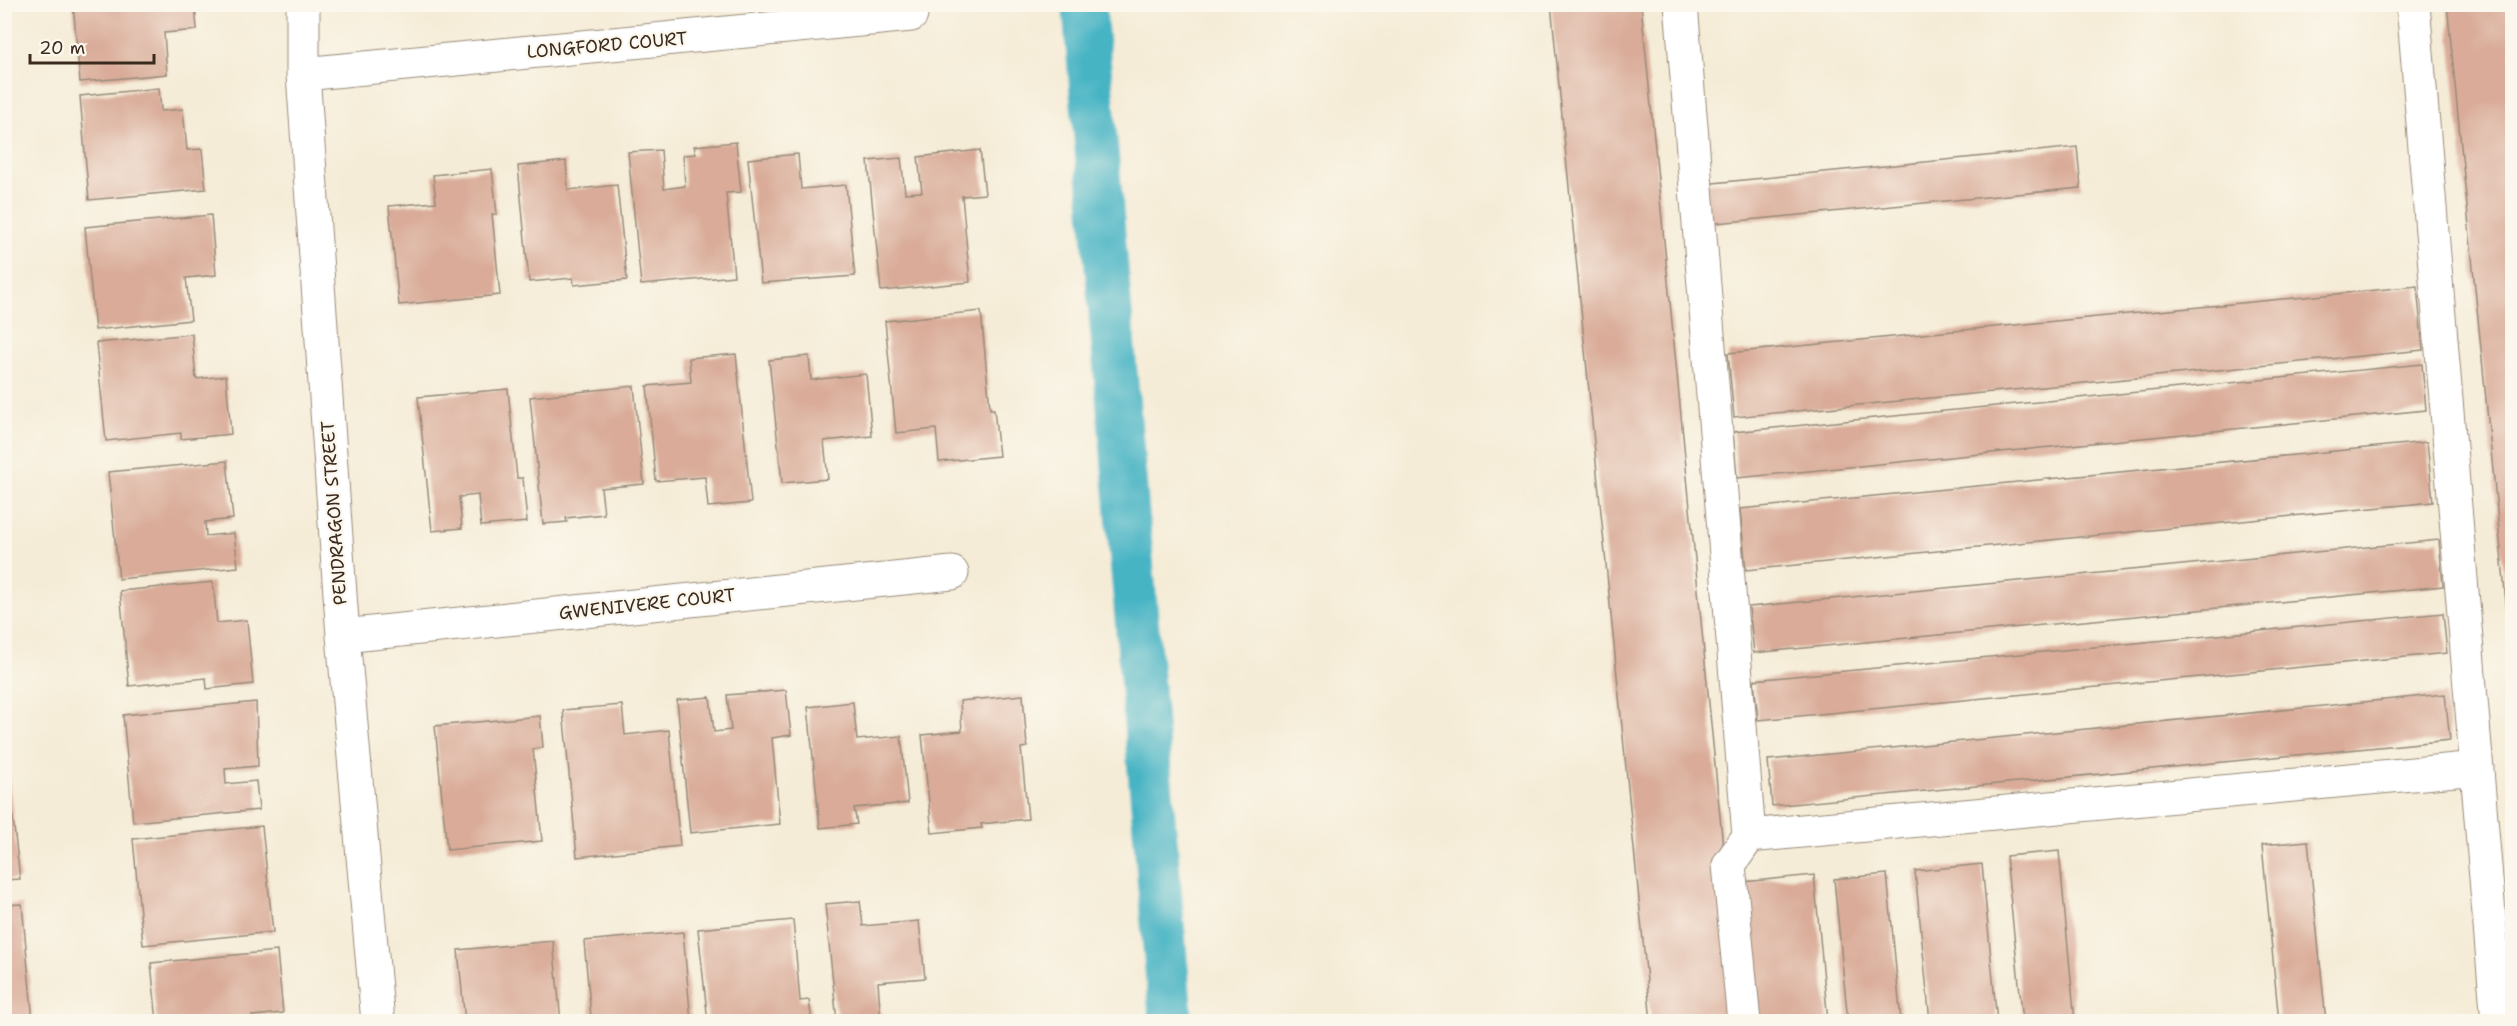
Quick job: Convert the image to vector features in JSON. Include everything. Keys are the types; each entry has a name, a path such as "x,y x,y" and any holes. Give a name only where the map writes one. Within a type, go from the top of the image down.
{"street":[{"name":"PENDRAGON STREET","path":"303,4 303,74 343,636 378,1022"},
{"path":"1681,4 1749,836 1729,865 1744,1022"},
{"path":"2413,4 2498,1022"},
{"name":"LONGFORD COURT","path":"303,74 911,15"},
{"name":"GWENIVERE COURT","path":"343,636 952,573"},
{"path":"1749,836 2477,768"}],"building":[{"path":"73,4 195,4 197,30 164,33 167,74 80,82"},
{"path":"1551,4 1641,4 1740,1022 1651,1022"},
{"path":"2447,4 2512,4 2511,653"},
{"path":"159,88 161,111 183,109 187,150 202,149 206,189 89,200 80,96"},
{"path":"736,142 741,192 726,193 734,276 641,285 628,152 661,150 664,189 685,186 683,155 696,154 694,146"},
{"path":"2077,147 2081,188 1706,224 1703,184"},
{"path":"980,150 985,194 962,196 970,282 881,291 868,161 901,158 905,193 922,192 918,157"},
{"path":"798,154 801,189 846,185 855,276 761,283 748,159"},
{"path":"566,161 568,190 617,185 627,280 574,285 573,278 529,282 518,166"},
{"path":"492,169 497,214 492,214 500,295 399,305 389,206 436,202 433,175"},
{"path":"211,215 216,275 186,278 191,320 95,330 85,227"},
{"path":"2417,286 2423,350 1734,417 1728,353"},
{"path":"981,311 990,409 994,409 999,456 939,462 936,429 896,433 885,321"},
{"path":"192,334 196,379 226,376 231,434 181,439 181,433 106,441 96,343"},
{"path":"736,354 751,503 708,507 705,477 656,481 647,386 691,382 689,358"},
{"path":"809,356 811,380 866,374 872,436 824,441 828,479 782,483 769,360"},
{"path":"2422,364 2426,410 1737,478 1733,432"},
{"path":"634,386 644,484 601,488 604,514 566,518 567,522 543,524 530,397"},
{"path":"508,389 517,478 523,478 527,522 481,526 478,495 459,497 462,528 432,531 418,397"},
{"path":"2427,442 2433,502 1746,570 1740,509"},
{"path":"227,461 233,519 205,522 206,536 234,533 238,567 119,579 108,472"},
{"path":"2439,540 2443,586 1754,653 1749,607"},
{"path":"213,582 217,623 247,620 253,684 207,689 206,678 129,686 120,591"},
{"path":"2443,613 2447,653 1758,720 1754,680"},
{"path":"786,690 791,735 772,738 780,824 690,833 677,700 710,697 714,732 731,730 727,695"},
{"path":"2445,694 2450,740 1772,806 1768,760"},
{"path":"1023,695 1027,747 1021,748 1028,819 981,824 982,828 932,833 922,735 962,731 960,701"},
{"path":"256,702 258,766 225,769 226,784 256,781 259,810 133,822 123,715"},
{"path":"853,702 857,740 901,736 908,803 854,808 857,824 820,828 808,707"},
{"path":"622,705 625,735 669,730 680,846 577,857 563,710"},
{"path":"540,716 543,747 533,749 542,841 447,850 435,726"},
{"path":"4,740 20,879 4,880"},
{"path":"262,826 273,932 143,945 133,839"},
{"path":"2308,841 2326,1022 2279,1022 2262,845"},
{"path":"2059,851 2075,1022 2023,1022 2006,856"},
{"path":"1982,864 1997,1022 1930,1022 1915,871"},
{"path":"1887,874 1901,1022 1848,1022 1834,879"},
{"path":"1814,875 1828,1022 1746,1022 1732,883"},
{"path":"860,901 863,926 919,921 925,978 878,982 881,1022 837,1022 825,904"},
{"path":"22,904 33,1022 4,1022 4,905"},
{"path":"793,920 800,1001 809,1000 812,1022 708,1022 698,929"},
{"path":"683,932 691,1022 589,1022 589,1017 591,1017 584,941"},
{"path":"553,941 561,1022 465,1022 458,950"},
{"path":"277,951 283,1013 252,1016 253,1022 157,1022 151,963"}],"waterway":[{"path":"1084,4 1171,1022"}]}
